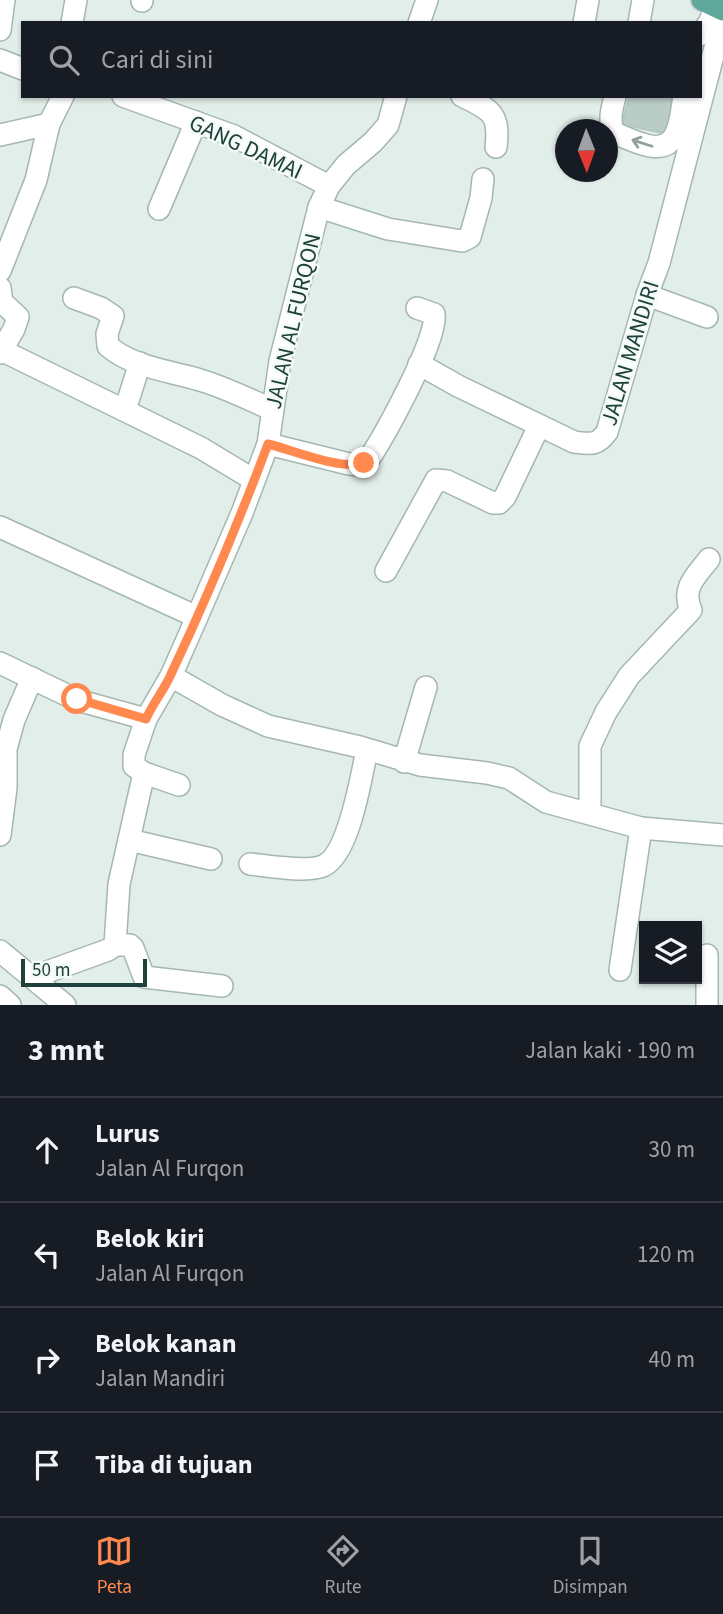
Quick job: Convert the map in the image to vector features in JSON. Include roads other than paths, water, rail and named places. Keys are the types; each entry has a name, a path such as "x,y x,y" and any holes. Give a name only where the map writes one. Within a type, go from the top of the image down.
{"street":[{"path":"0,30 4,0"},
{"path":"72,21 76,0"},
{"path":"420,21 427,0"},
{"path":"584,21 588,0"},
{"path":"702,32 709,23 714,5"},
{"name":"JALAN MANDIRI","path":"419,364 458,386 574,442 592,445 603,439 666,237 715,48 723,27"},
{"path":"0,60 21,68"},
{"path":"0,271 36,180 49,124 61,98"},
{"name":"GANG DAMAI","path":"128,98 234,136 329,187"},
{"name":"JALAN AL FURQON","path":"144,773 134,766 133,761 146,719 171,676 268,444 279,361 318,207 346,165 388,125 396,98"},
{"path":"466,98 485,108 495,119 498,126 496,147"},
{"path":"615,98 610,125 614,133 649,146 660,147 669,143 675,135 684,98"},
{"path":"159,209 196,122"},
{"path":"0,135 49,124"},
{"path":"318,207 388,229 462,242 470,237 481,198 483,179"},
{"path":"0,288 2,302 18,317 14,330 1,351 201,447 254,480"},
{"path":"647,295 707,317"},
{"path":"74,298 111,313 113,316 107,334 108,346 130,360 203,381 271,409"},
{"path":"268,444 334,462 364,463 383,436 434,328 434,314 417,308"},
{"path":"125,410 140,363"},
{"path":"386,571 436,480 447,481 493,503 499,503 505,497 539,426"},
{"path":"0,527 197,617"},
{"path":"590,813 590,746 628,677 691,610 687,601 688,585 709,559"},
{"path":"0,663 77,699 146,719"},
{"path":"171,676 222,705 268,726 368,750 404,762 509,778 546,802 641,828 723,835"},
{"path":"0,835 6,788 6,748 14,720 32,678"},
{"path":"404,762 426,687"},
{"path":"250,864 319,868 330,863 342,846 368,750"},
{"path":"115,945 119,884 144,773 179,785"},
{"path":"621,970 641,828"},
{"path":"129,840 211,859"},
{"path":"33,977 108,950 115,945 133,947 144,977 222,986"},
{"path":"0,951 65,1005"},
{"path":"707,955 712,996"},
{"path":"0,996 10,1005"}]}
